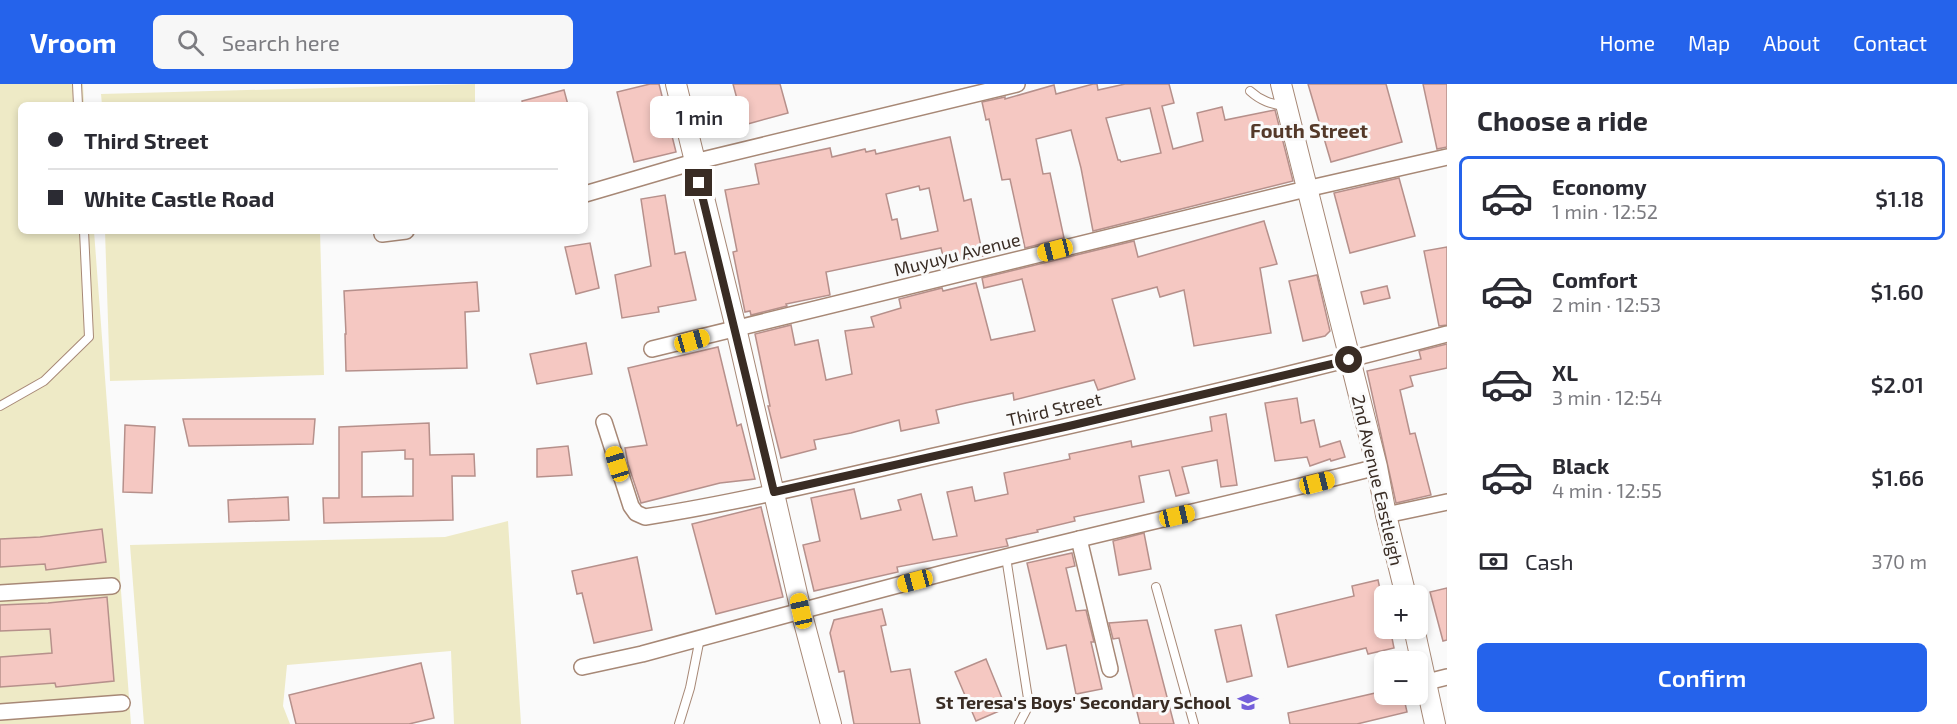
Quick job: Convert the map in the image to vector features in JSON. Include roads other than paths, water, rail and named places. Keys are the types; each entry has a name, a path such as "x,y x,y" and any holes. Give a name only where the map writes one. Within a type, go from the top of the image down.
{"street":[{"path":"676,84 736,328 801,611 831,724"},
{"path":"588,193 694,162 1017,84"},
{"name":"2nd Avenue Eastleigh","path":"1281,84 1377,468 1403,585"},
{"name":"Muyuyu Avenue","path":"652,349 1306,189 1447,158"},
{"name":"Third Street","path":"604,422 630,507 645,517 774,492 1069,426 1349,360 1447,334"},
{"path":"582,667 1006,557 1377,468"},
{"path":"1386,515 1447,502"},
{"path":"1078,539 1110,669"},
{"path":"0,593 112,586"},
{"path":"1428,682 1447,677"},
{"path":"1428,687 1436,724"},
{"path":"0,712 122,703"}],"lane":[{"path":"77,84 78,102"},
{"path":"1250,91 1258,99 1267,103 1287,107"},
{"path":"0,406 44,381 89,337 84,234"},
{"path":"1006,557 1029,705 1019,724"},
{"path":"1156,587 1194,724"},
{"path":"679,724 690,688 700,638"}],"place":[{"name":"St Teresa's Boys' Secondary School","path":"1248,702"}],"district":[{"name":"Fouth Street","path":"1309,130"}]}
